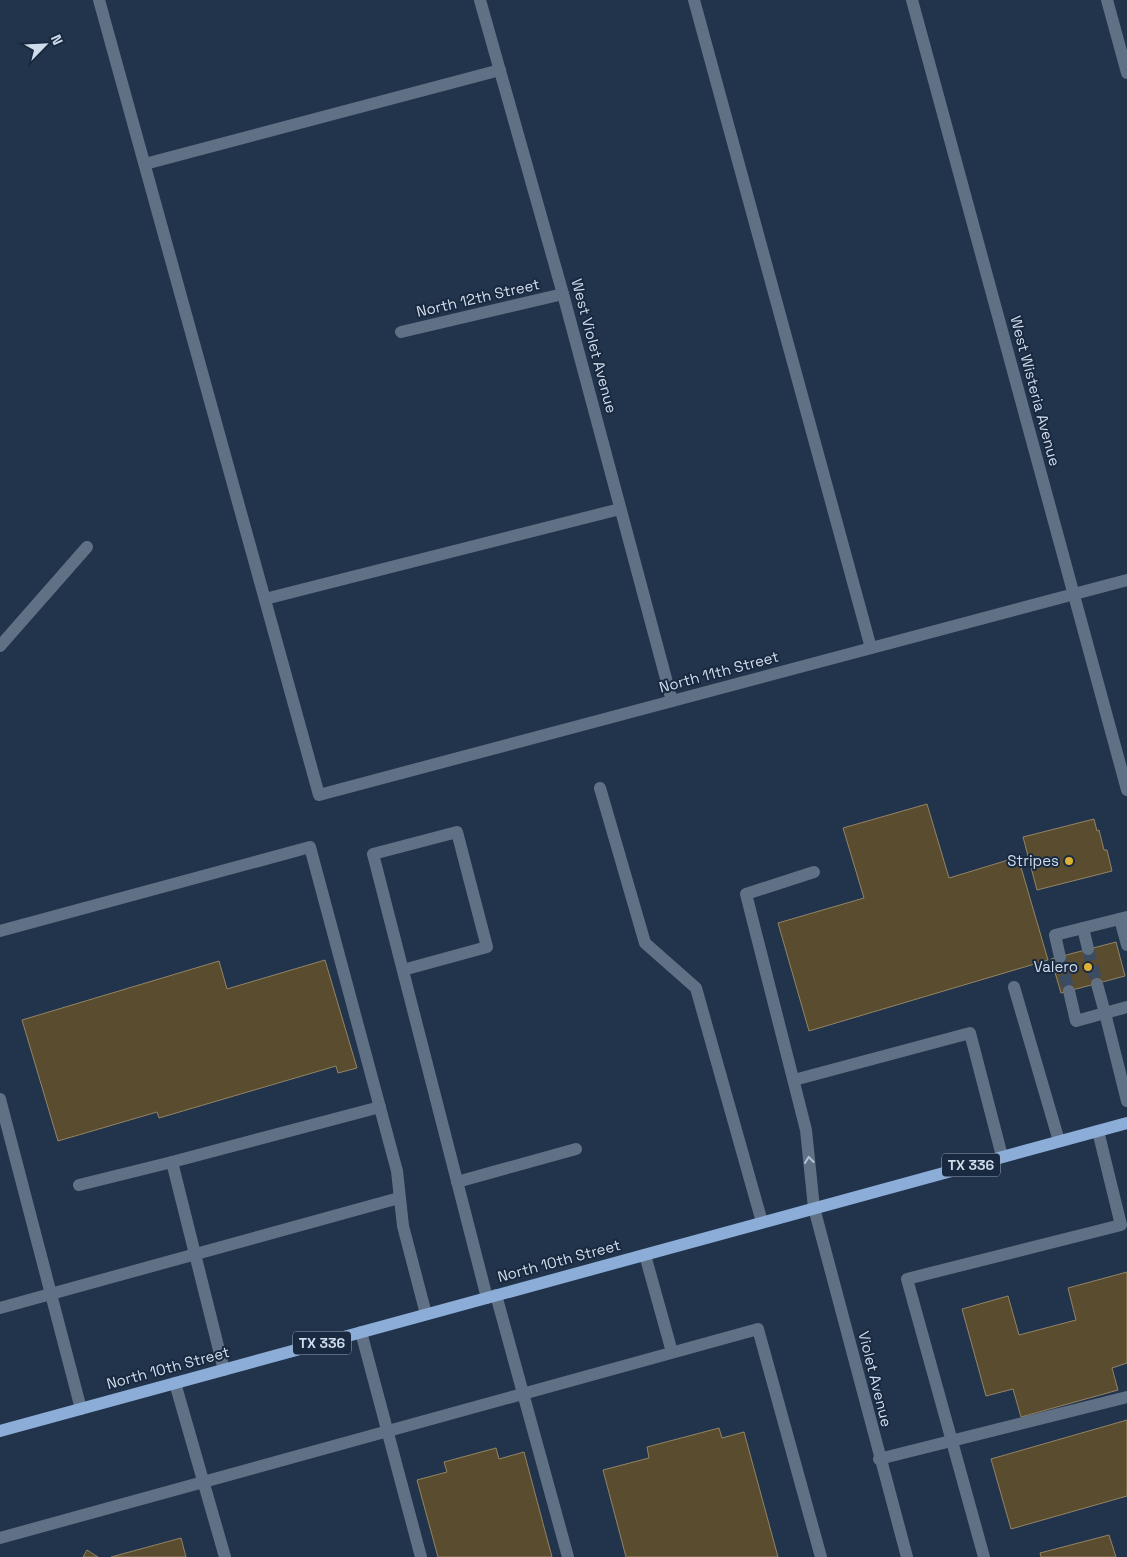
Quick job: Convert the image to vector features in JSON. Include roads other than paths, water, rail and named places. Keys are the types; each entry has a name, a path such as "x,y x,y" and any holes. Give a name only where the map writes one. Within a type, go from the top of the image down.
{"main road":[{"name":"North 10th Street","path":"0,1431 1127,1123"}],"street":[{"path":"99,0 265,599 620,509"},
{"name":"West Violet Avenue","path":"480,0 563,294 672,701"},
{"path":"694,0 871,648"},
{"name":"West Wisteria Avenue","path":"912,0 1127,790"},
{"path":"1107,0 1127,73"},
{"path":"145,164 500,70"},
{"name":"North 12th Street","path":"400,332 563,294"},
{"path":"0,646 87,547"},
{"name":"North 11th Street","path":"265,599 319,795 1127,580"},
{"path":"600,788 645,944 696,988 762,1222"},
{"path":"403,970 487,947 457,832 373,854 457,1182 523,1394 568,1557"},
{"path":"0,931 310,847 397,1171 403,1226 426,1314"},
{"name":"Violet Avenue","path":"814,872 746,894 806,1130 814,1208 879,1458 907,1557"},
{"path":"1060,957 1055,935 1123,918 1127,945"},
{"path":"1083,928 1088,949"},
{"path":"1098,984 1127,1101"},
{"path":"1014,987 1059,1141"},
{"path":"1068,991 1076,1021 1127,1006"},
{"path":"794,1080 970,1033 1002,1156"},
{"path":"0,1099 80,1409"},
{"path":"79,1185 380,1107"},
{"path":"984,1557 907,1279 1121,1225 1098,1130"},
{"path":"457,1182 576,1149"},
{"path":"172,1162 224,1370"},
{"path":"0,1308 399,1198"},
{"path":"645,1254 672,1352"},
{"path":"0,1538 758,1329 821,1557"},
{"path":"361,1332 421,1557"},
{"path":"175,1383 225,1557"},
{"path":"879,1458 1127,1397"}],"tunnel":[{"path":"1088,949 1097,984"},
{"path":"1060,957 1069,991"}],"place":[{"name":"Stripes","path":"1069,861"},
{"name":"Valero","path":"1088,967"}]}
